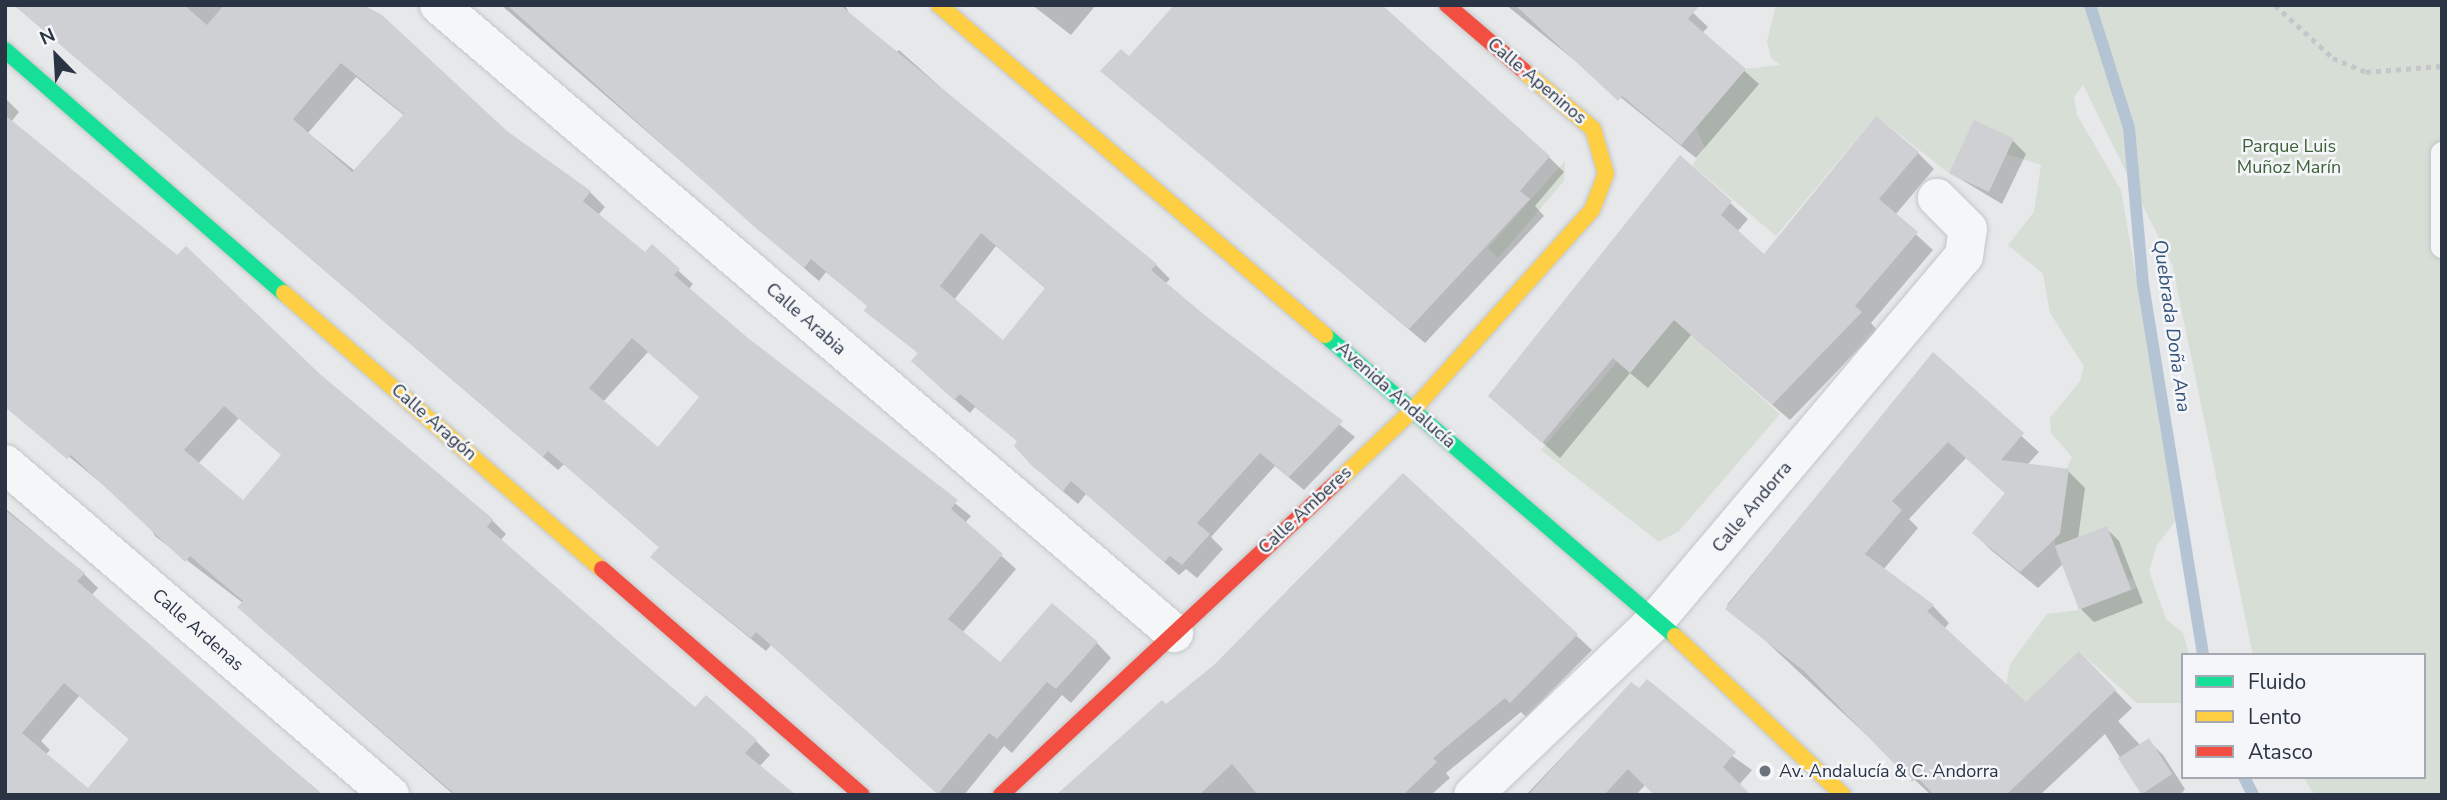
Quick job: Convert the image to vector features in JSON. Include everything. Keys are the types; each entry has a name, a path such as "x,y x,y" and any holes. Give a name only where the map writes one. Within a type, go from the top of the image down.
{"street":[{"name":"Calle Arabia","path":"439,5 1174,633"},
{"name":"Avenida Andalucía","path":"939,5 1657,619 1843,795"},
{"name":"Calle Apeninos","path":"1447,5 1593,129 1606,174 1592,210"},
{"name":"Calle Aragón","path":"5,50 862,795"},
{"name":"Calle Andorra","path":"1473,795 1657,619 1964,256 1968,229 1937,198"},
{"name":"Calle Amberes","path":"1001,795 1413,410 1592,210"},
{"name":"Calle Ardenas","path":"5,464 390,795"}],"lane":[{"path":"2442,153 2442,246"}],"path":[{"path":"2275,5 2333,58 2366,72 2442,66"}],"green space":[{"name":"Parque Luis Muñoz Marín","path":"1776,5 2442,5 2442,795 2315,795 2304,779 2426,779 2426,653 2253,653 2172,264 2083,85 2074,97 2077,115 2121,190 2175,521 2157,545 2149,571 2166,619 2183,633 2188,653 2181,653 2181,703 2137,703 2079,651 2021,708 2005,691 2010,664 2047,614 2079,610 2137,588 2133,578 2127,580 2107,527 2055,546 2057,488 2072,457 2051,433 2050,418 2080,381 2084,366 2050,313 2043,274 2008,245 2034,212 2041,165 2007,154 1974,121 1950,174 1876,116 1776,236 1692,165 1705,148 1696,128 1746,69 1781,65 1771,58 1767,41"},
{"path":"1565,161 1564,181 1498,258 1488,248"},
{"path":"1668,315 1780,414 1679,531 1659,542 1541,450 1617,362 1631,373 1640,361 1633,355"}],"building":[{"path":"14,5 184,5 207,25 224,5 363,5 382,15 507,131 591,191 583,201 645,252 652,244 680,269 674,275 748,338 958,500 951,509 1003,554 948,619 1000,662 1052,603 1098,642 1056,689 1047,682 997,739 989,733 938,794 756,632 751,638 650,557 659,547 548,451 543,457","holes":["341,63 404,114 352,172 293,119","632,338 699,397 658,447 589,388"]},
{"path":"507,5 840,5 1157,264 1151,270 1207,317 1343,421 1289,477 1260,453 1197,523 1210,534 1182,565 1170,556 1164,562 1071,481 1063,491 1031,465 1014,446 1017,441 960,394 954,400 911,361 918,353 864,311 867,306 811,259 804,268","holes":["981,233 1045,288 1003,340 940,286"]},
{"path":"1174,5 1382,5 1550,156 1520,191 1530,199 1409,329 1100,71 1121,49 1129,56"},
{"path":"1515,5 1700,5 1688,19 1746,69 1681,145 1622,96 1618,101"},
{"path":"5,115 177,255 186,246 321,375 493,519 487,527 640,660 695,707 706,695 757,740 745,753 796,795 456,795 237,607 243,601 190,556 185,562 71,455 67,459 5,407","holes":["224,406 281,455 243,500 184,450"]},
{"path":"1876,116 1919,152 1879,199 1918,232 1855,306 1862,312 1772,405 1674,320 1630,373 1613,358 1542,443 1488,396 1680,155 1732,201 1721,215 1764,254"},
{"path":"1974,120 2014,139 1989,192 1949,173"},
{"path":"1933,352 2024,433 2001,460 2069,469 2060,534 2020,572 1972,533 2005,493 1948,442 1892,501 1902,510 1865,554 1934,605 1927,611 2026,702 2079,651 2116,690 2006,795 1934,795 1917,777 1912,782 1804,671 1725,609"},
{"path":"1403,473 1578,634 1510,703 1505,698 1433,758 1437,762 1403,795 1258,795 1232,764 1199,795 1056,795 1162,700 1166,704 1215,664"},
{"path":"5,510 85,573 77,581 322,795 5,795","holes":["64,683 129,739 88,788 22,733"]},
{"path":"2107,526 2131,589 2079,610 2055,546"},
{"path":"1647,679 1736,752 1723,767 1751,795 1654,795 1628,769 1604,795 1528,795 1631,682 1639,688"},
{"path":"2149,738 2172,774 2141,794 2118,758"}],"waterway":[{"name":"Quebrada Doña Ana","path":"2090,5 2129,128 2143,284 2203,653"},
{"name":"Quebrada Doña Ana","path":"2245,779 2253,795"}],"traffic: fast":[{"path":"5,50 284,293"},
{"path":"1325,335 1675,636"}],"traffic: slow":[{"path":"939,5 1325,335"},
{"path":"1340,479 1413,410 1592,210 1606,174 1593,129 1524,71"},
{"path":"284,293 602,569"},
{"path":"1675,636 1843,795"}],"traffic: jam":[{"path":"1447,5 1524,71"},
{"path":"1001,795 1340,479"},
{"path":"602,569 862,795"}],"place":[{"name":"Av. Andalucía & C. Andorra","path":"1765,771"}]}
